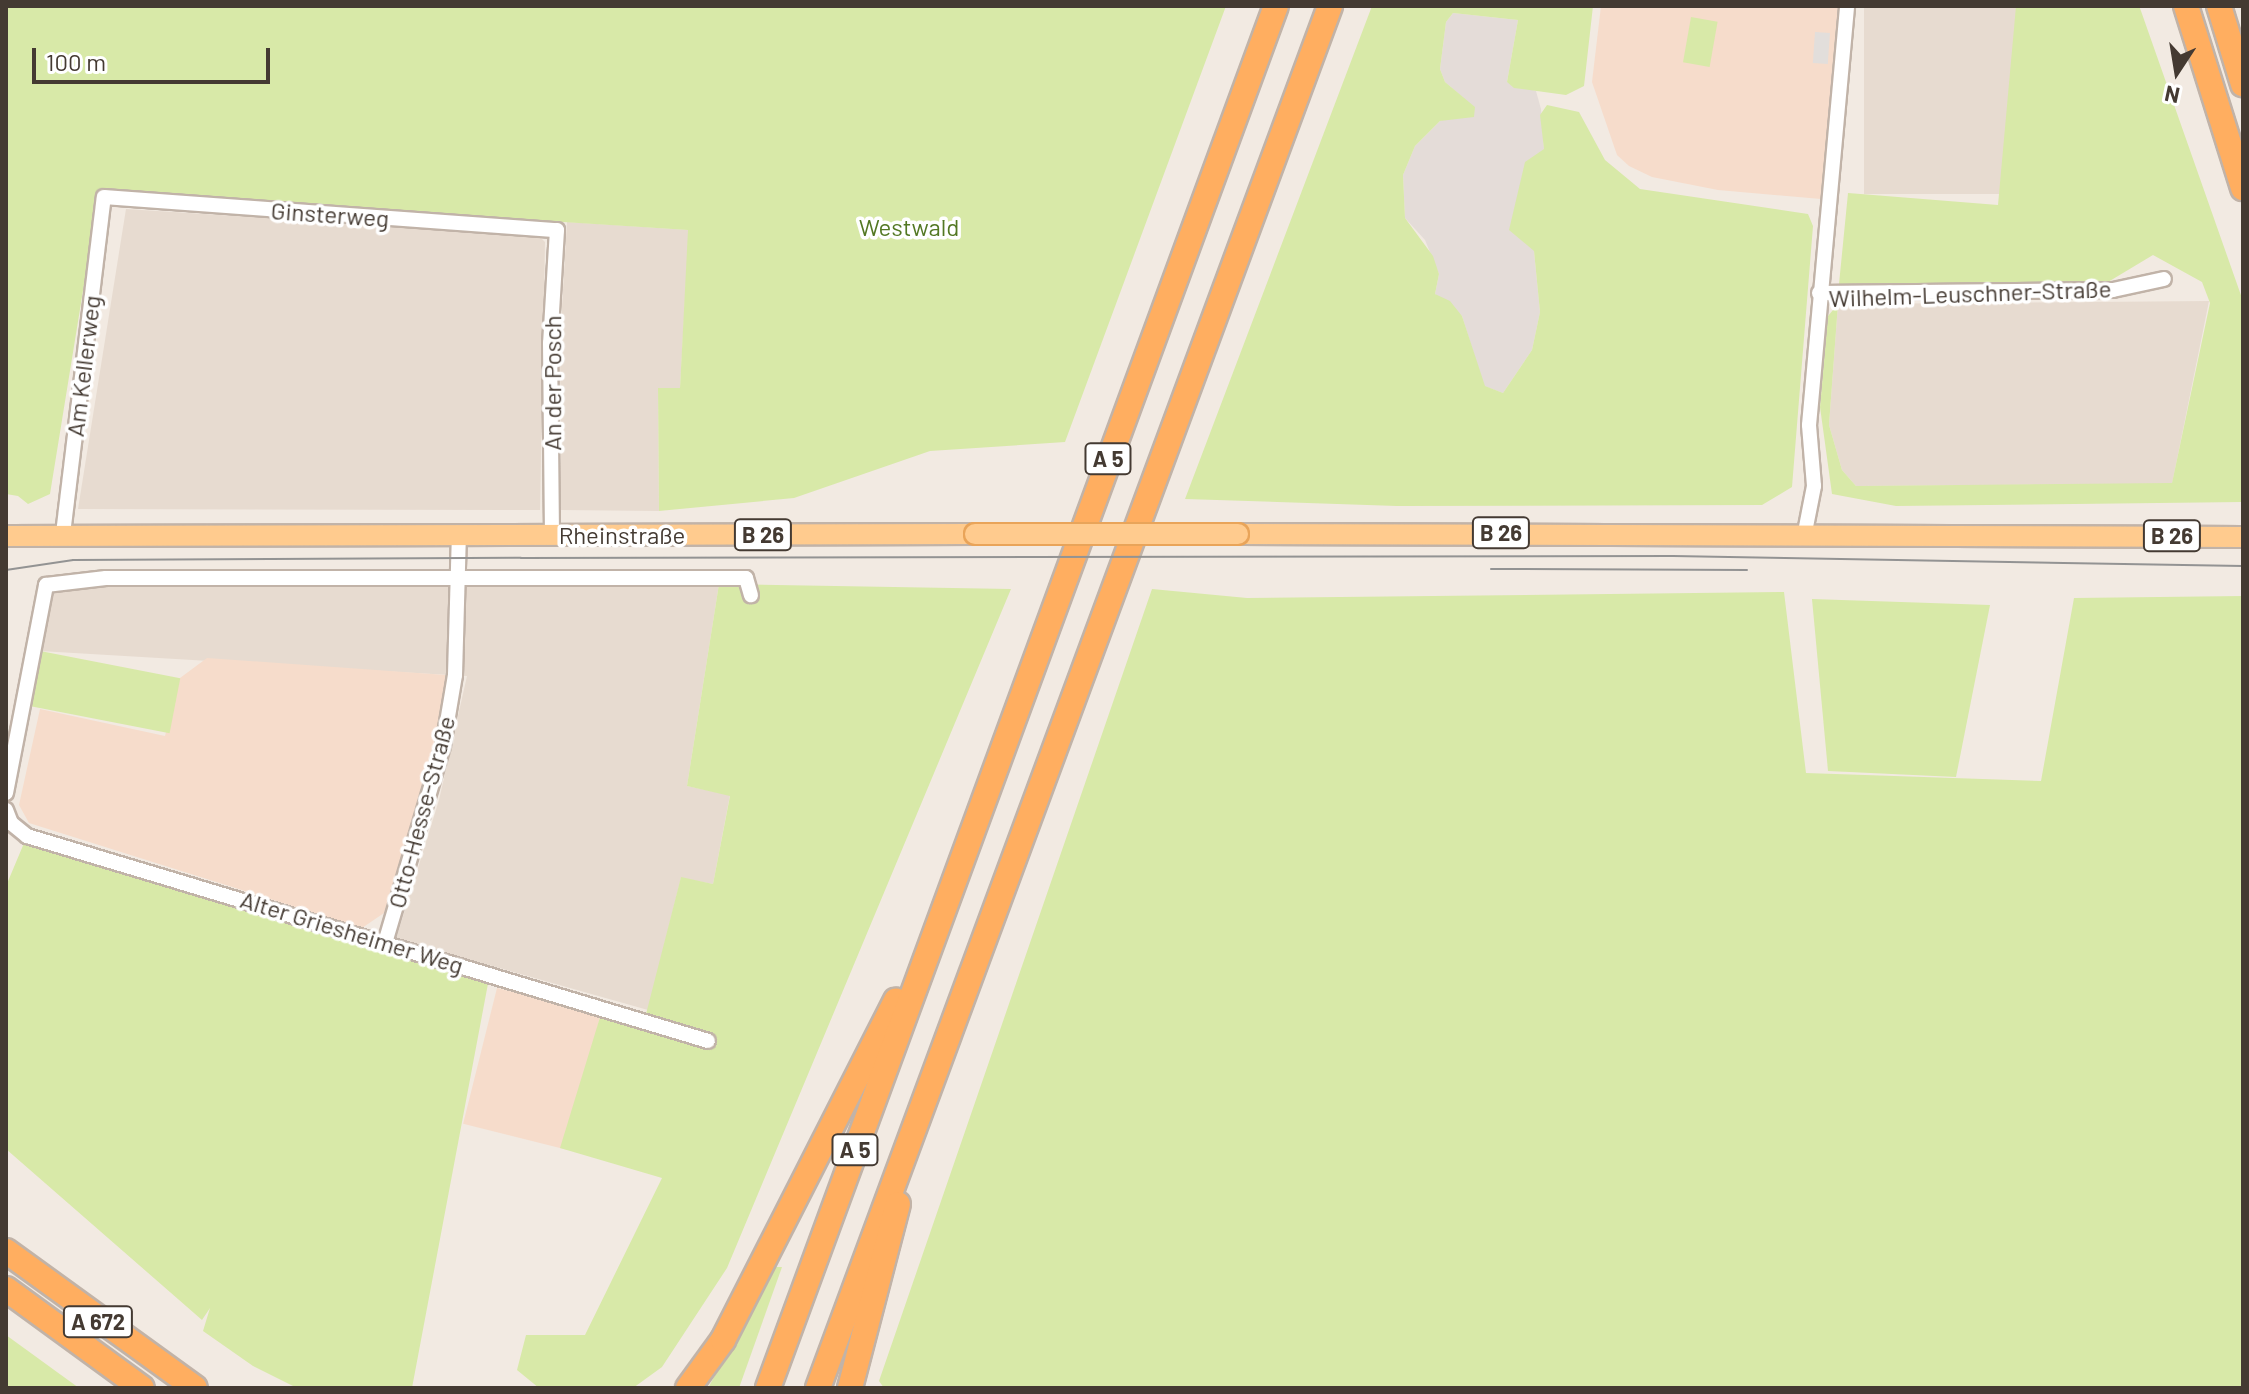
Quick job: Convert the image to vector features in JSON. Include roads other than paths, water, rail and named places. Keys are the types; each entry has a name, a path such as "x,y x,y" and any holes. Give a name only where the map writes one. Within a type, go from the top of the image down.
{"highway":[{"name":"A 5","path":"768,1388 1276,6"},
{"name":"A 5","path":"818,1388 1330,6"},
{"path":"2169,6 2203,63"},
{"path":"2186,6 2243,188"},
{"path":"2219,6 2243,84"},
{"path":"688,1388 723,1340 942,913"},
{"name":"A 5","path":"850,1388 892,1233 916,1120"},
{"name":"A 672","path":"6,1251 195,1388"},
{"name":"A 672","path":"6,1289 132,1384"}],"main road":[{"name":"Rheinstraße","path":"6,536 1805,532"},
{"name":"B 26","path":"1805,532 2243,537"}],"street":[{"path":"1819,293 1847,6"},
{"name":"Ginsterweg","path":"104,197 557,230"},
{"name":"Am Kellerweg","path":"63,534 104,197"},
{"name":"An der Posch","path":"552,536 550,343 557,230"},
{"name":"Wilhelm-Leuschner-Straße","path":"1805,532 1814,486 1809,425 1819,293 2113,290 2164,279"},
{"name":"Otto-Hesse-Straße","path":"385,943 443,746 455,675 459,536"},
{"name":"Rheinstraße","path":"6,793 46,585 106,578 746,578 751,595"},
{"name":"Alter Griesheimer Weg","path":"6,810 11,823 27,836 708,1041"}],"tram line":[{"path":"6,570 73,560 521,558 1673,556 2243,566"},
{"path":"1491,569 1747,570"}],"park label":[{"name":"Westwald","path":"909,227"}]}
